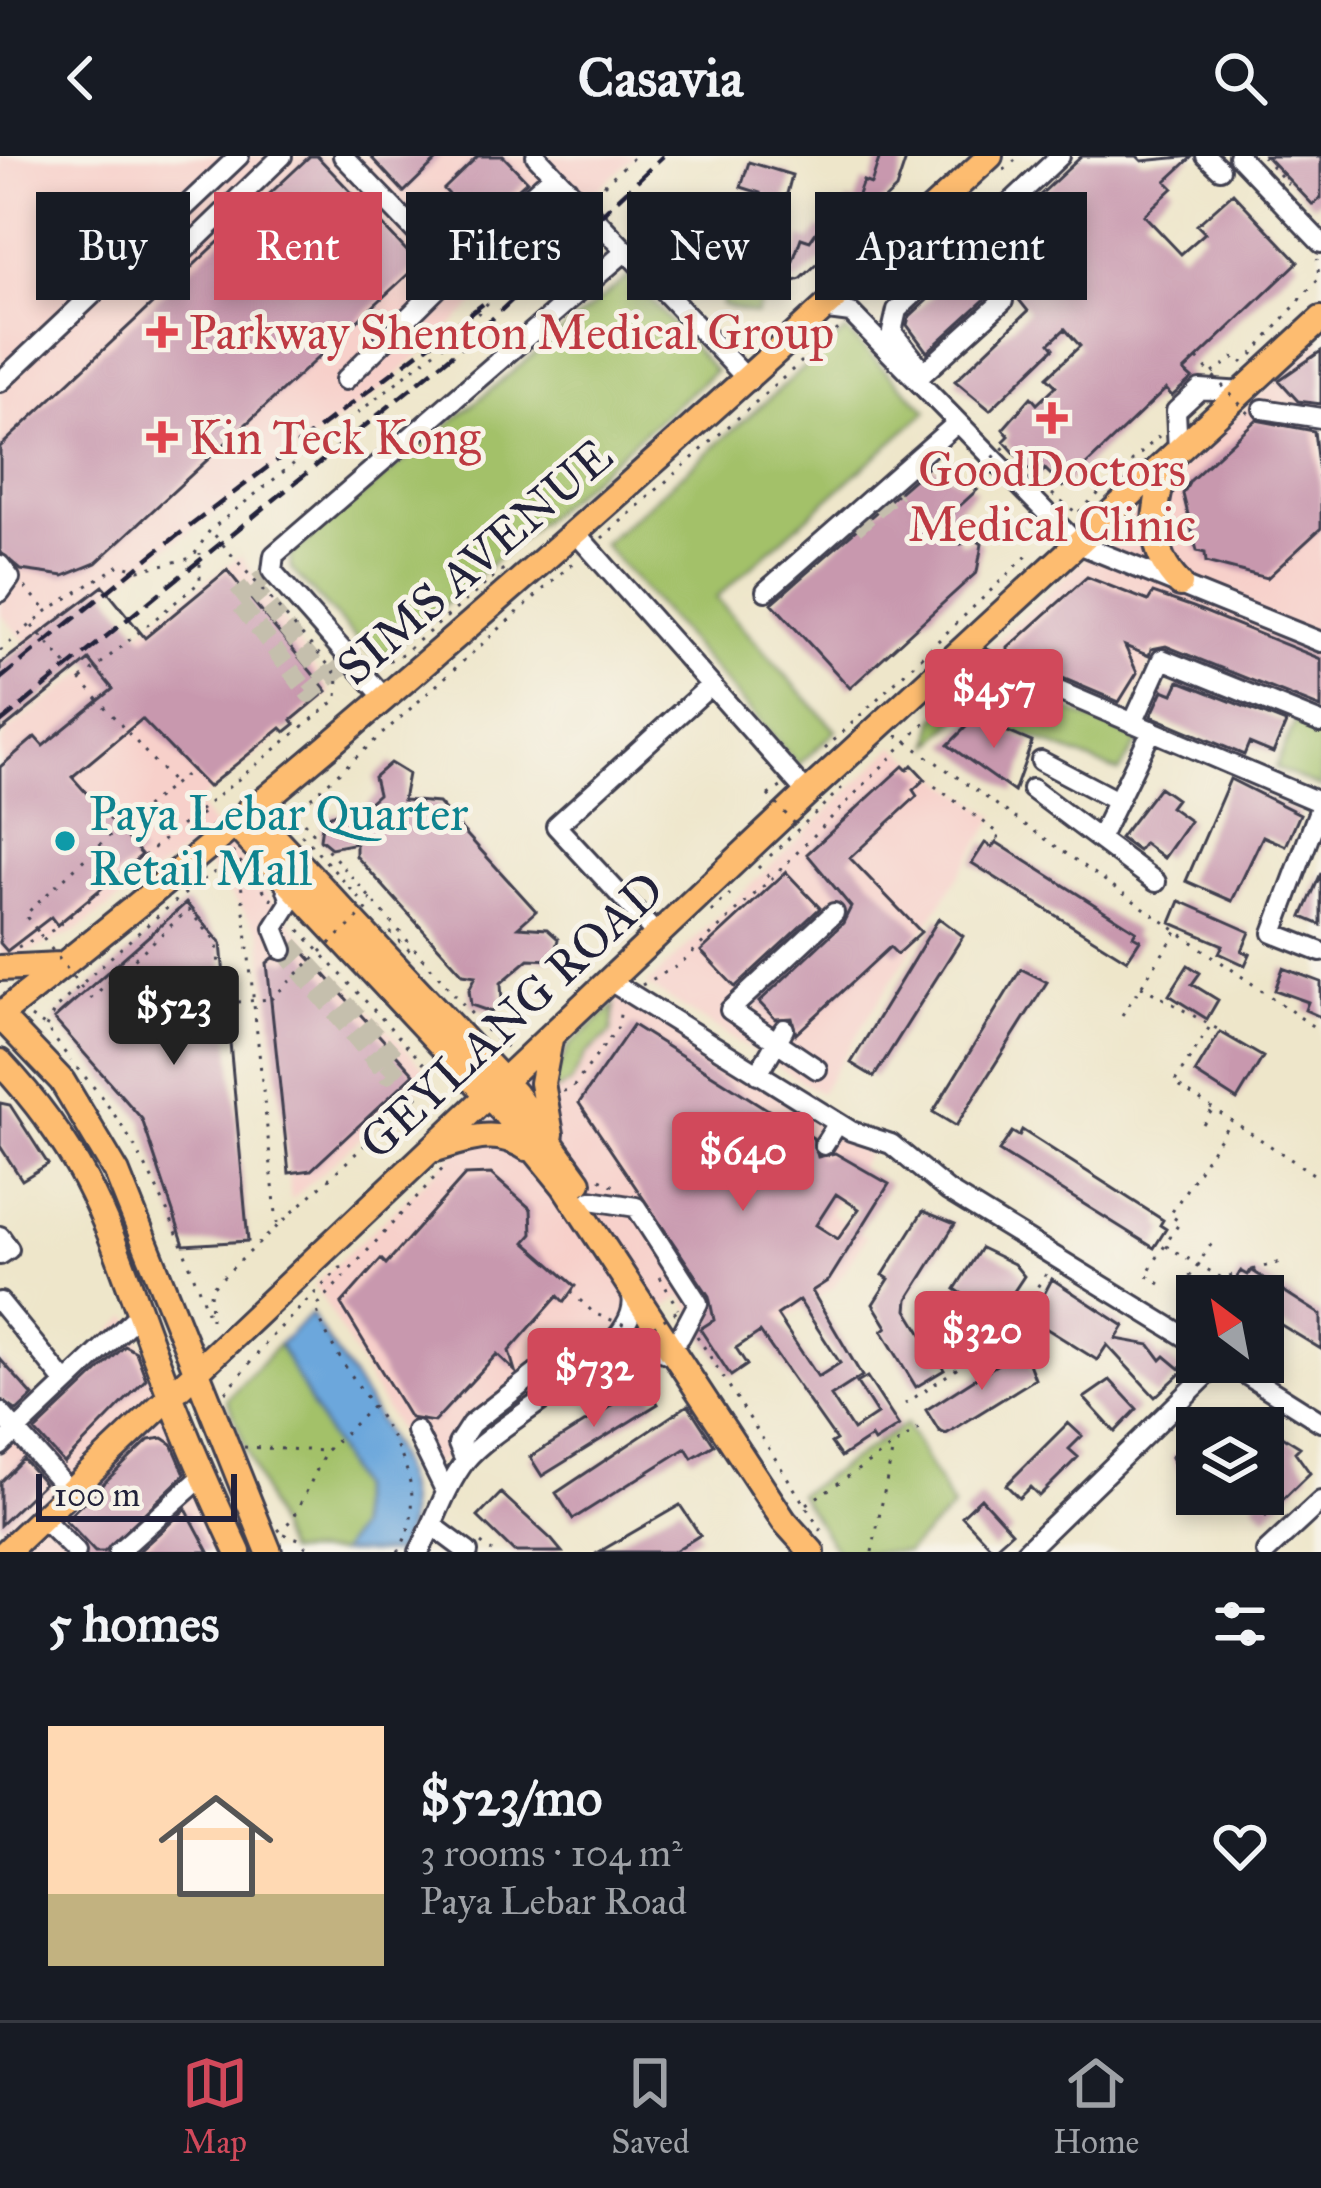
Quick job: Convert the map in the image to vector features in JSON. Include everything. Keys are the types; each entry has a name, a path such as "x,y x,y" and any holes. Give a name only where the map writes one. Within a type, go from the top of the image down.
{"main road":[{"name":"SIMS AVENUE","path":"0,1016 382,695 582,539 749,381 839,312 990,156"},
{"name":"GEYLANG ROAD","path":"6,1552 550,1036 616,991 657,935 968,663 1076,543 1321,319"},
{"path":"1172,457 1153,542 1165,568 1180,584"},
{"path":"241,817 280,875 494,1089"},
{"path":"241,817 349,911 592,1200 784,1521 808,1545"},
{"path":"6,960 60,965"},
{"path":"0,1016 62,1081 117,1174 269,1552"},
{"path":"550,1036 542,1083 546,1149 627,1281 678,1347"},
{"path":"0,1062 43,1108 98,1195 170,1396 238,1552"},
{"path":"428,1152 500,1135 546,1149"}],"street":[{"path":"190,203 239,156"},
{"path":"190,245 282,156"},
{"path":"343,156 445,262 454,264 561,182"},
{"path":"382,695 272,572 274,555 282,542 627,250 536,156"},
{"path":"1060,156 897,310 892,332 956,424 1076,543 1321,643"},
{"path":"1238,156 1319,250"},
{"path":"345,380 444,282 469,279 561,182"},
{"path":"4,378 87,300"},
{"path":"674,300 749,381"},
{"path":"920,376 1004,302"},
{"path":"839,312 920,376"},
{"path":"1172,457 1176,410 1200,389 1321,418"},
{"path":"766,591 956,424"},
{"path":"897,490 906,467"},
{"path":"829,535 855,528"},
{"path":"582,539 814,794"},
{"path":"0,566 10,578 0,592"},
{"path":"1099,838 1118,800 1162,659 1321,723"},
{"path":"968,663 1142,726 1321,804 1273,933 1321,952"},
{"path":"657,935 556,826 711,685"},
{"path":"1041,761 1118,800"},
{"path":"1032,789 1156,882"},
{"path":"280,875 291,897 274,928 287,948 285,925 295,915 308,915 335,934"},
{"path":"817,1069 779,1037 730,1010 834,913"},
{"path":"616,991 925,1173 1176,1331"},
{"path":"758,1074 779,1037"},
{"path":"824,1145 838,1123"},
{"path":"0,1236 9,1249 0,1256"},
{"path":"419,1552 465,1461 601,1355 632,1314 627,1281"},
{"path":"0,1302 66,1383"},
{"path":"0,1446 139,1314"},
{"path":"601,1355 678,1347"},
{"path":"1025,1552 1201,1383"},
{"path":"1257,1383 1321,1422"},
{"path":"0,1412 70,1492"},
{"path":"416,1431 446,1492"},
{"path":"118,1552 202,1476"},
{"path":"1266,1552 1321,1501"},
{"path":"42,1518 76,1552"},
{"path":"433,1526 468,1552"}],"path":[{"path":"596,192 635,156"},
{"path":"1236,394 1236,356 1244,364 1319,278 1319,250"},
{"path":"81,680 200,582 200,550 210,530 460,332 491,300"},
{"path":"413,955 372,900 295,813 582,539 839,329 839,312"},
{"path":"1197,359 1236,394"},
{"path":"1077,513 1177,420"},
{"path":"968,482 1008,444 1020,457"},
{"path":"6,960 53,930 337,699 338,676 210,530"},
{"path":"0,650 121,564 155,568 200,550"},
{"path":"782,868 770,856 799,829 814,794 1031,552"},
{"path":"366,663 376,667 404,653 515,559"},
{"path":"30,625 174,784"},
{"path":"640,986 679,965 841,812 933,717 968,663"},
{"path":"922,710 933,717"},
{"path":"897,735 1321,1032"},
{"path":"886,745 898,753"},
{"path":"876,755 887,765"},
{"path":"193,769 108,837 26,916 89,1000 188,910 217,942 222,1004 271,999 369,908"},
{"path":"925,779 1000,834 996,842"},
{"path":"814,794 841,812"},
{"path":"768,795 799,829"},
{"path":"277,1226 239,861 229,860 188,891 56,1010 46,1027 52,1042 108,1102 130,1137 211,1320 210,1289 437,1078 335,965"},
{"path":"757,865 771,879"},
{"path":"381,923 503,1042"},
{"path":"1122,1015 1178,931"},
{"path":"1141,986 1226,1034"},
{"path":"549,1093 571,1090 618,1027 616,991"},
{"path":"1209,1028 1174,1083 1321,1179"},
{"path":"1203,1124 1213,1108"},
{"path":"1160,1284 1146,1274 1180,1222 1170,1215 1231,1120"},
{"path":"398,1552 410,1526 412,1488 316,1311 349,1268 455,1156"},
{"path":"1190,1275 1216,1237"},
{"path":"1164,1246 1222,1278 1285,1261"},
{"path":"904,1404 1002,1338 1057,1258"},
{"path":"223,1397 272,1336 340,1268 349,1268"},
{"path":"572,1292 596,1314 645,1332 679,1310 662,1283"},
{"path":"601,1355 613,1310"},
{"path":"310,1552 293,1536 277,1532 293,1519 326,1451 372,1407"},
{"path":"805,1505 920,1428"},
{"path":"872,1552 893,1446"},
{"path":"242,1447 326,1451"}],"shaded area":[{"path":"0,156 635,156 596,192 406,192 406,300 479,300 385,387 32,648 0,614"},
{"path":"1321,337 1321,716 1156,650 1127,710 988,649"},
{"path":"241,555 330,693 196,804 303,937 430,1075 291,1200 261,933 193,846 76,931 14,958 0,956 0,747 6,732"},
{"path":"895,746 996,817 820,1093 647,985"},
{"path":"625,993 867,1154 831,1213 866,1236 834,1287 768,1331 746,1297 702,1325 682,1296 422,1474 315,1284"},
{"path":"129,1316 201,1482 193,1490 224,1552 0,1552 0,1436"}],"green space":[{"path":"627,278 627,300 651,300 715,371 388,653 371,654 291,569 290,555"},
{"path":"723,300 762,300 756,315 721,305"},
{"path":"846,331 927,411 716,598 836,731 798,765 603,544"},
{"path":"993,679 1139,740 1119,772 965,711 932,745 935,719 975,683"},
{"path":"1295,722 1321,733 1321,788 1275,768"},
{"path":"615,1005 611,1033 586,1054 571,1083 557,1090 550,1087 569,1046"},
{"path":"279,1344 356,1488 356,1528 340,1552 286,1552 227,1399"},
{"path":"906,1424 953,1508 906,1552 837,1552 799,1494"}],"water":[{"path":"311,1314 384,1430 399,1463 407,1495 407,1525 396,1552 340,1552 356,1528 356,1488 279,1344"}],"building":[{"path":"310,156 317,156 351,192 272,192"},
{"path":"370,156 441,156 404,192"},
{"path":"478,156 503,156 527,181 514,192 444,189"},
{"path":"880,156 907,156 893,192 859,192 863,181 871,184"},
{"path":"1082,156 1137,156 1142,161 1193,156 1166,181 1173,188 1144,215 1181,254 1205,233 1197,225 1233,193 1298,262 1184,371 1192,378 1172,396 1166,389 1063,487 1045,469 1037,478 1004,441 1009,436 1003,429 1031,397 1037,404 1056,386 1047,377 1080,346 1065,329 1050,343 1054,348 990,410 955,381 1028,311 1019,300 1087,300 1087,192 1043,192"},
{"path":"1266,156 1321,156 1321,198 1313,205"},
{"path":"749,162 792,175 787,192 741,187"},
{"path":"382,225 406,250 406,276 382,298"},
{"path":"815,234 815,266 791,282 791,260 801,238 810,241"},
{"path":"214,246 214,300 380,300 96,563 64,576 21,570 0,552 0,447 157,300 190,300 190,269"},
{"path":"927,300 984,300 927,352 907,325"},
{"path":"1321,351 1321,404 1298,401 1279,380"},
{"path":"1256,420 1314,431 1321,493 1321,528 1267,578 1206,562 1205,553 1197,551 1183,494 1190,481"},
{"path":"930,465 977,490 951,514 961,544 975,539 982,544 977,572 850,688 772,603"},
{"path":"227,570 327,691 292,720 295,724 285,732 281,728 208,787 142,719 72,777 142,855 57,925 51,917 7,951 0,943 0,767 35,737 43,746 113,689 89,660 0,732 0,664 103,586 145,638"},
{"path":"1087,577 1148,601 1153,593 1193,607 1321,659 1321,708 1166,646 1151,649 1149,656 1125,646 1137,673 1119,702 1008,655 1008,648"},
{"path":"1179,681 1286,723 1273,753 1249,743 1244,755 1151,716 1163,690 1173,694"},
{"path":"975,718 1032,742 1014,792 948,745"},
{"path":"390,763 408,774 403,800 438,803 536,911 518,927 547,929 558,939 553,960 529,959 501,983 502,1002 491,1012 471,1005 469,990 476,976 463,974 356,856 356,843 331,848 320,839 323,819 335,813 351,818 378,794 374,777"},
{"path":"912,765 925,779 913,790 917,796 850,858 921,932 897,954 890,947 796,1034 792,1018 775,1019 759,1002 843,923 851,907 807,854 903,766 907,770"},
{"path":"1230,779 1300,814 1286,846 1263,836 1232,901 1186,881"},
{"path":"1159,787 1176,799 1170,807 1190,821 1164,858 1144,843 1138,851 1120,838"},
{"path":"996,842 1136,931 1133,936 1140,940 1127,960 972,863 985,843 992,847"},
{"path":"786,872 820,908 735,987 701,951"},
{"path":"1321,873 1321,925 1302,917"},
{"path":"1180,901 1250,932 1242,951 1250,954 1245,965 1219,953 1223,945 1171,923"},
{"path":"186,903 221,943 248,1241 184,1245 142,1119 54,1019"},
{"path":"939,918 963,936 874,1077 851,1063"},
{"path":"297,944 414,1074 311,1170 289,1173 267,963 273,958 289,962"},
{"path":"1188,965 1200,973 1192,984 1218,1000 1207,1019 1169,995"},
{"path":"1283,968 1321,982 1321,1017 1305,1010 1308,1002 1275,990"},
{"path":"1021,969 1047,982 956,1126 933,1112"},
{"path":"633,1025 813,1138 818,1157 835,1153 889,1184 829,1280 812,1291 862,1376 831,1396 853,1430 877,1414 857,1383 867,1377 899,1426 841,1457 831,1443 836,1440 760,1332 736,1348 747,1365 731,1376 700,1329 714,1320 709,1296 579,1103","holes":["836,1194 859,1209 838,1239 816,1225","799,1300 840,1363 818,1377 777,1315"]},
{"path":"1220,1032 1263,1057 1237,1100 1195,1073"},
{"path":"0,1103 10,1105 48,1164 22,1180 0,1146"},
{"path":"1022,1130 1163,1220 1160,1225 1166,1229 1154,1248 999,1151 1012,1132 1019,1136"},
{"path":"491,1174 531,1209 532,1234 525,1242 575,1286 564,1302 558,1296 509,1351 515,1371 497,1354 434,1422 410,1418 341,1304 381,1259 386,1264 465,1175"},
{"path":"923,1211 955,1224 908,1299 907,1310 944,1370 916,1387 882,1331 887,1327 873,1304 889,1279 883,1275"},
{"path":"981,1248 1014,1264 1024,1276 997,1317 955,1289"},
{"path":"1052,1279 1124,1326 1116,1339 1150,1345 1161,1360 1165,1356 1176,1365 1176,1378 1155,1397 1107,1345 1097,1360 1031,1319"},
{"path":"1284,1291 1321,1315 1321,1349 1284,1327"},
{"path":"125,1346 136,1352 146,1379 64,1463 35,1431"},
{"path":"1023,1348 1035,1379 946,1434 939,1431 926,1410"},
{"path":"0,1359 33,1396 17,1411 0,1399"},
{"path":"1110,1380 1137,1409 1115,1432 1084,1398"},
{"path":"646,1384 658,1404 542,1476 530,1457"},
{"path":"688,1405 714,1445 692,1458 686,1448 573,1519 556,1493"},
{"path":"1068,1423 1082,1436 1069,1449 1078,1457 1039,1496 1030,1487 1019,1498 1006,1485"},
{"path":"1284,1437 1300,1447 1295,1452 1310,1473 1284,1498"},
{"path":"163,1438 172,1444 185,1474 104,1552 95,1552 65,1520 149,1440"},
{"path":"23,1459 44,1483 0,1525 0,1482"},
{"path":"501,1493 562,1552 514,1552 478,1517"},
{"path":"981,1498 1012,1532 993,1549 962,1516"},
{"path":"680,1505 700,1535 673,1552 599,1552"},
{"path":"186,1509 209,1552 138,1552"}],"tunnel":[{"path":"855,528 897,490"},
{"path":"272,571 236,599 309,694 350,660"},
{"path":"252,586 327,679"},
{"path":"283,950 387,1075 400,1062 291,945"}],"railway":[{"path":"0,723 469,341 663,156"},
{"path":"0,679 157,551 483,304"}],"place":[{"name":"Parkway Shenton Medical Group","path":"162,332"},
{"name":"GoodDoctors Medical Clinic","path":"1052,418"},
{"name":"Kin Teck Kong","path":"162,437"},
{"name":"Paya Lebar Quarter Retail Mall","path":"65,841"}]}
